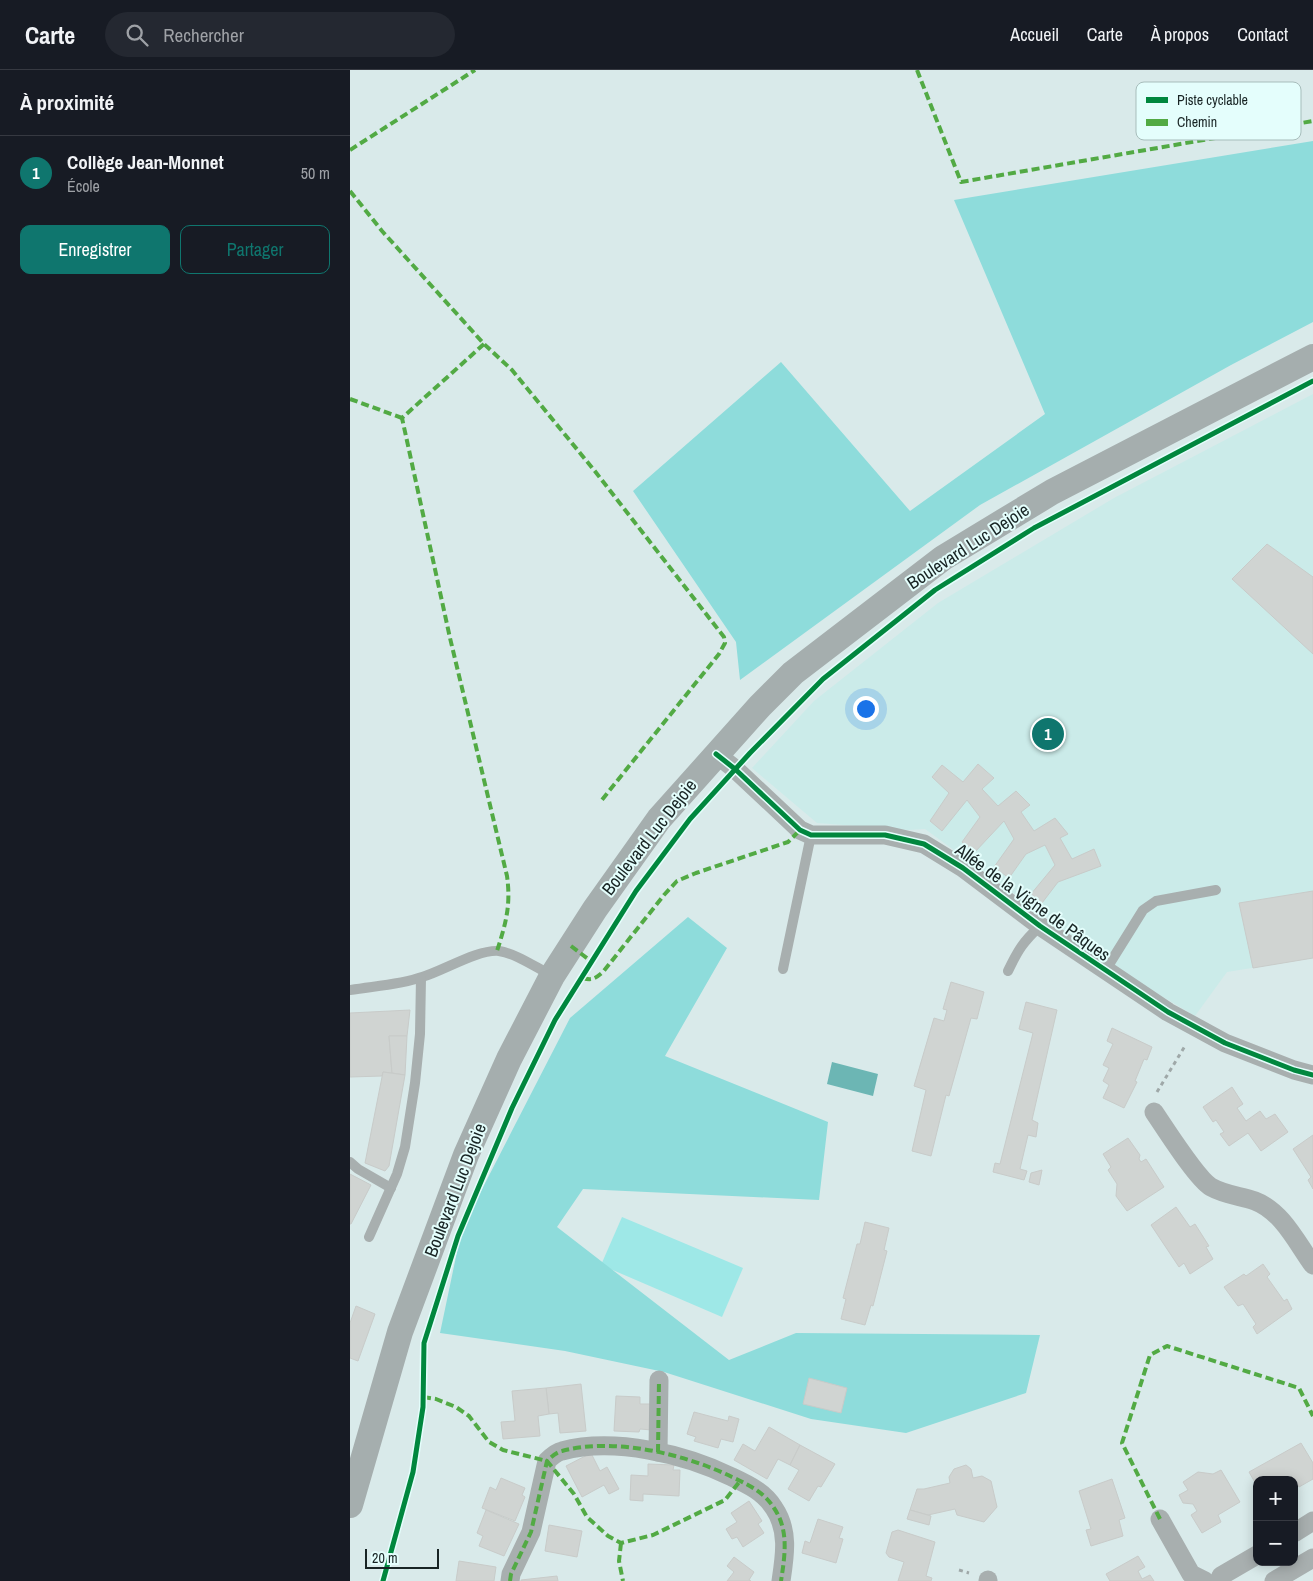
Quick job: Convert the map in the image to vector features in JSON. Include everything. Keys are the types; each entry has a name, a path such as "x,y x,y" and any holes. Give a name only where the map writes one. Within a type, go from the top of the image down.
{"main road":[{"name":"Boulevard Luc Dejoie","path":"350,1464 391,1362 466,1155 509,1059 552,976 595,908 659,819 760,706 793,673 943,558 1052,492 1313,357"},
{"name":"Boulevard Luc Dejoie","path":"350,1505 391,1362"}],"street":[{"path":"716,754 735,769 800,830 811,835"},
{"name":"Allée de la Vigne de Pâques","path":"811,835 885,835 924,844 964,868 1040,926 1168,1012 1225,1043 1294,1070 1313,1075"},
{"path":"1154,1112 1199,1175 1210,1187 1268,1207 1279,1218 1313,1265"},
{"path":"658,1452 659,1380"},
{"path":"510,1581 511,1574 531,1532 547,1461 560,1451 583,1447 611,1446 668,1454 710,1466 758,1490 774,1507 784,1526 784,1557 781,1581"},
{"path":"1160,1519 1191,1574 1205,1581"},
{"path":"1298,1530 1313,1521"},
{"path":"1219,1581 1221,1576 1253,1557"},
{"path":"1274,1581 1313,1558"}],"lane":[{"path":"783,969 811,835"},
{"path":"1106,971 1143,910 1156,901 1216,890"},
{"path":"1008,971 1018,949 1040,926"},
{"path":"350,990 395,984 421,978 486,952 498,951 510,954 552,976"},
{"path":"369,1237 397,1174 405,1147 420,1034 421,978"},
{"path":"350,1162 358,1169 391,1188"}],"path":[{"path":"1154,1112 1154,1097 1196,1027"}],"shaded area":[{"path":"1313,141 1313,322 1231,365 980,505 740,680 736,642 633,491 781,362 910,511 1045,414 954,200"},
{"path":"1313,394 1313,958 1227,972 1195,1016 1123,973 925,829 908,830 817,823 752,768 814,701 938,603 1114,498"},
{"path":"688,917 727,948 665,1056 828,1122 819,1200 583,1189 557,1227 729,1360 796,1333 1040,1335 1026,1393 906,1433 811,1419 664,1372 565,1351 440,1333 462,1228 570,1018"},
{"path":"832,1062 878,1074 873,1096 827,1084"},
{"path":"622,1217 743,1268 722,1317 601,1265"}],"building":[{"path":"1267,544 1313,577 1313,654 1232,579"},
{"path":"978,764 994,778 982,789 998,806 1016,791 1030,805 1021,812 1034,831 1055,818 1068,834 1060,838 1072,859 1094,849 1101,866 1058,882 1042,903 1031,894 1055,865 1045,845 1026,854 1009,878 994,867 1014,839 1004,821 974,853 962,842 980,817 967,800 942,831 930,821 949,793 932,777 942,765 963,782"},
{"path":"1313,891 1313,958 1253,968 1239,903"},
{"path":"951,982 984,992 977,1019 971,1018 949,1096 946,1095 931,1156 912,1151 926,1090 914,1086 934,1018 944,1021 947,1010 943,1009"},
{"path":"1026,1002 1057,1010 1032,1120 1038,1123 1036,1137 1028,1135 1020,1169 1027,1171 1024,1180 993,1172 995,1163 1000,1164 1033,1033 1019,1029"},
{"path":"410,1010 407,1036 389,1036 392,1073 383,1072 382,1076 350,1077 350,1013"},
{"path":"1112,1028 1152,1047 1147,1060 1144,1059 1135,1081 1137,1082 1124,1108 1103,1098 1109,1085 1103,1081 1109,1068 1103,1065 1113,1044 1107,1041"},
{"path":"389,1036 407,1036 405,1075 392,1073"},
{"path":"383,1072 405,1075 389,1166 385,1171 365,1163"},
{"path":"1232,1087 1243,1104 1237,1108 1246,1121 1260,1111 1266,1119 1275,1114 1288,1132 1261,1151 1248,1133 1229,1146 1220,1134 1224,1132 1216,1120 1213,1122 1203,1107"},
{"path":"1313,1135 1313,1189 1308,1180 1311,1177 1293,1149"},
{"path":"1128,1138 1140,1155 1139,1159 1141,1162 1146,1159 1164,1187 1127,1211 1116,1196 1117,1184 1108,1170 1111,1167 1103,1154"},
{"path":"1042,1170 1039,1185 1029,1182 1031,1173"},
{"path":"350,1174 371,1185 351,1224 350,1224"},
{"path":"1176,1207 1190,1227 1195,1224 1209,1246 1206,1247 1213,1259 1190,1274 1184,1263 1179,1267 1151,1225"},
{"path":"865,1222 889,1228 884,1250 887,1251 873,1306 871,1305 865,1325 841,1319 846,1299 843,1298 857,1244 860,1244"},
{"path":"1263,1264 1270,1274 1267,1277 1284,1301 1287,1299 1292,1309 1257,1334 1253,1327 1256,1324 1243,1304 1238,1306 1224,1287 1244,1274 1246,1276"},
{"path":"356,1306 375,1314 358,1361 350,1358 350,1323"},
{"path":"809,1378 847,1388 841,1413 803,1404"},
{"path":"581,1384 586,1431 560,1433 558,1413 549,1414 546,1388"},
{"path":"546,1388 549,1414 538,1416 540,1436 503,1439 501,1422 515,1421 512,1391"},
{"path":"616,1396 640,1397 640,1404 653,1404 652,1430 640,1429 639,1432 614,1431"},
{"path":"694,1412 728,1421 729,1416 739,1419 733,1442 721,1439 718,1448 694,1441 696,1437 687,1434"},
{"path":"769,1427 800,1445 790,1465 778,1459 767,1479 734,1460 743,1444 755,1451"},
{"path":"1301,1443 1313,1463 1313,1479 1299,1487 1298,1476 1253,1476 1253,1479 1249,1472"},
{"path":"800,1445 835,1464 821,1487 818,1486 809,1501 788,1489 799,1470 790,1465"},
{"path":"591,1453 600,1471 607,1467 619,1489 609,1494 604,1485 582,1497 566,1466"},
{"path":"648,1464 674,1465 673,1470 680,1470 679,1496 643,1494 643,1501 630,1500 631,1475 648,1476"},
{"path":"966,1465 971,1469 973,1478 982,1476 991,1481 997,1507 984,1522 957,1515 955,1509 928,1515 910,1510 917,1489 950,1483 949,1477 954,1469"},
{"path":"1221,1470 1240,1502 1218,1515 1221,1522 1202,1533 1191,1515 1197,1511 1193,1504 1183,1503 1179,1495 1188,1490 1183,1482 1198,1472 1213,1474"},
{"path":"501,1478 525,1488 522,1495 525,1497 515,1521 482,1508 490,1487 496,1490"},
{"path":"1112,1479 1125,1518 1119,1520 1123,1536 1091,1546 1086,1530 1091,1529 1079,1491"},
{"path":"749,1501 762,1521 758,1524 764,1533 743,1547 737,1537 732,1539 726,1529 737,1522 731,1513"},
{"path":"486,1510 519,1524 504,1556 479,1546 483,1536 477,1533"},
{"path":"910,1510 931,1516 929,1525 907,1519"},
{"path":"818,1519 843,1527 839,1538 843,1539 836,1563 802,1553 805,1541 810,1543"},
{"path":"549,1525 582,1531 577,1557 545,1551"},
{"path":"898,1530 935,1542 926,1576 932,1578 931,1581 898,1581 904,1562 889,1557 886,1553 892,1532"},
{"path":"1138,1556 1145,1567 1138,1571 1142,1579 1150,1575 1154,1581 1110,1581 1106,1574"},
{"path":"734,1557 754,1572 749,1580 751,1581 727,1581 734,1572 727,1566"},
{"path":"459,1561 496,1567 494,1581 456,1581"},
{"path":"557,1576 558,1581 521,1581 521,1580"}],"marked path":[{"path":"350,150 475,70"},
{"path":"917,70 961,182 1203,140"},
{"path":"1301,123 1313,121"},
{"path":"350,191 382,231 484,344 512,370 594,470 724,637 725,643 719,654 601,801"},
{"path":"484,344 402,418 450,638 507,876 507,914 497,951"},
{"path":"350,399 402,418"},
{"path":"583,978 594,978 603,972 677,881 788,842 800,830"},
{"path":"571,946 592,962"},
{"path":"1160,1519 1122,1443 1150,1355 1167,1346 1299,1388 1313,1416"},
{"path":"658,1452 659,1380"},
{"path":"423,1397 436,1399 456,1407 469,1416 489,1442 503,1450 547,1461 574,1494 587,1517 608,1536 621,1543 653,1535 725,1500 740,1481"},
{"path":"510,1581 511,1574 531,1532 547,1461 562,1451 582,1447 604,1446 649,1450 693,1461 732,1477 761,1493 774,1508 782,1525 785,1543 781,1581"},
{"path":"621,1543 619,1561 623,1581"}],"cycle path":[{"path":"383,1581 413,1472 423,1407 424,1343 458,1236 512,1108 555,1020 636,891 690,819 750,753 823,679 935,590 1034,528 1313,381"},
{"path":"716,754 735,769 800,830 811,835 885,835 924,844 963,868 1040,926 1168,1012 1225,1043 1294,1070 1313,1075"}],"place":[{"name":"Collège Jean-Monnet","path":"1048,734"}]}
